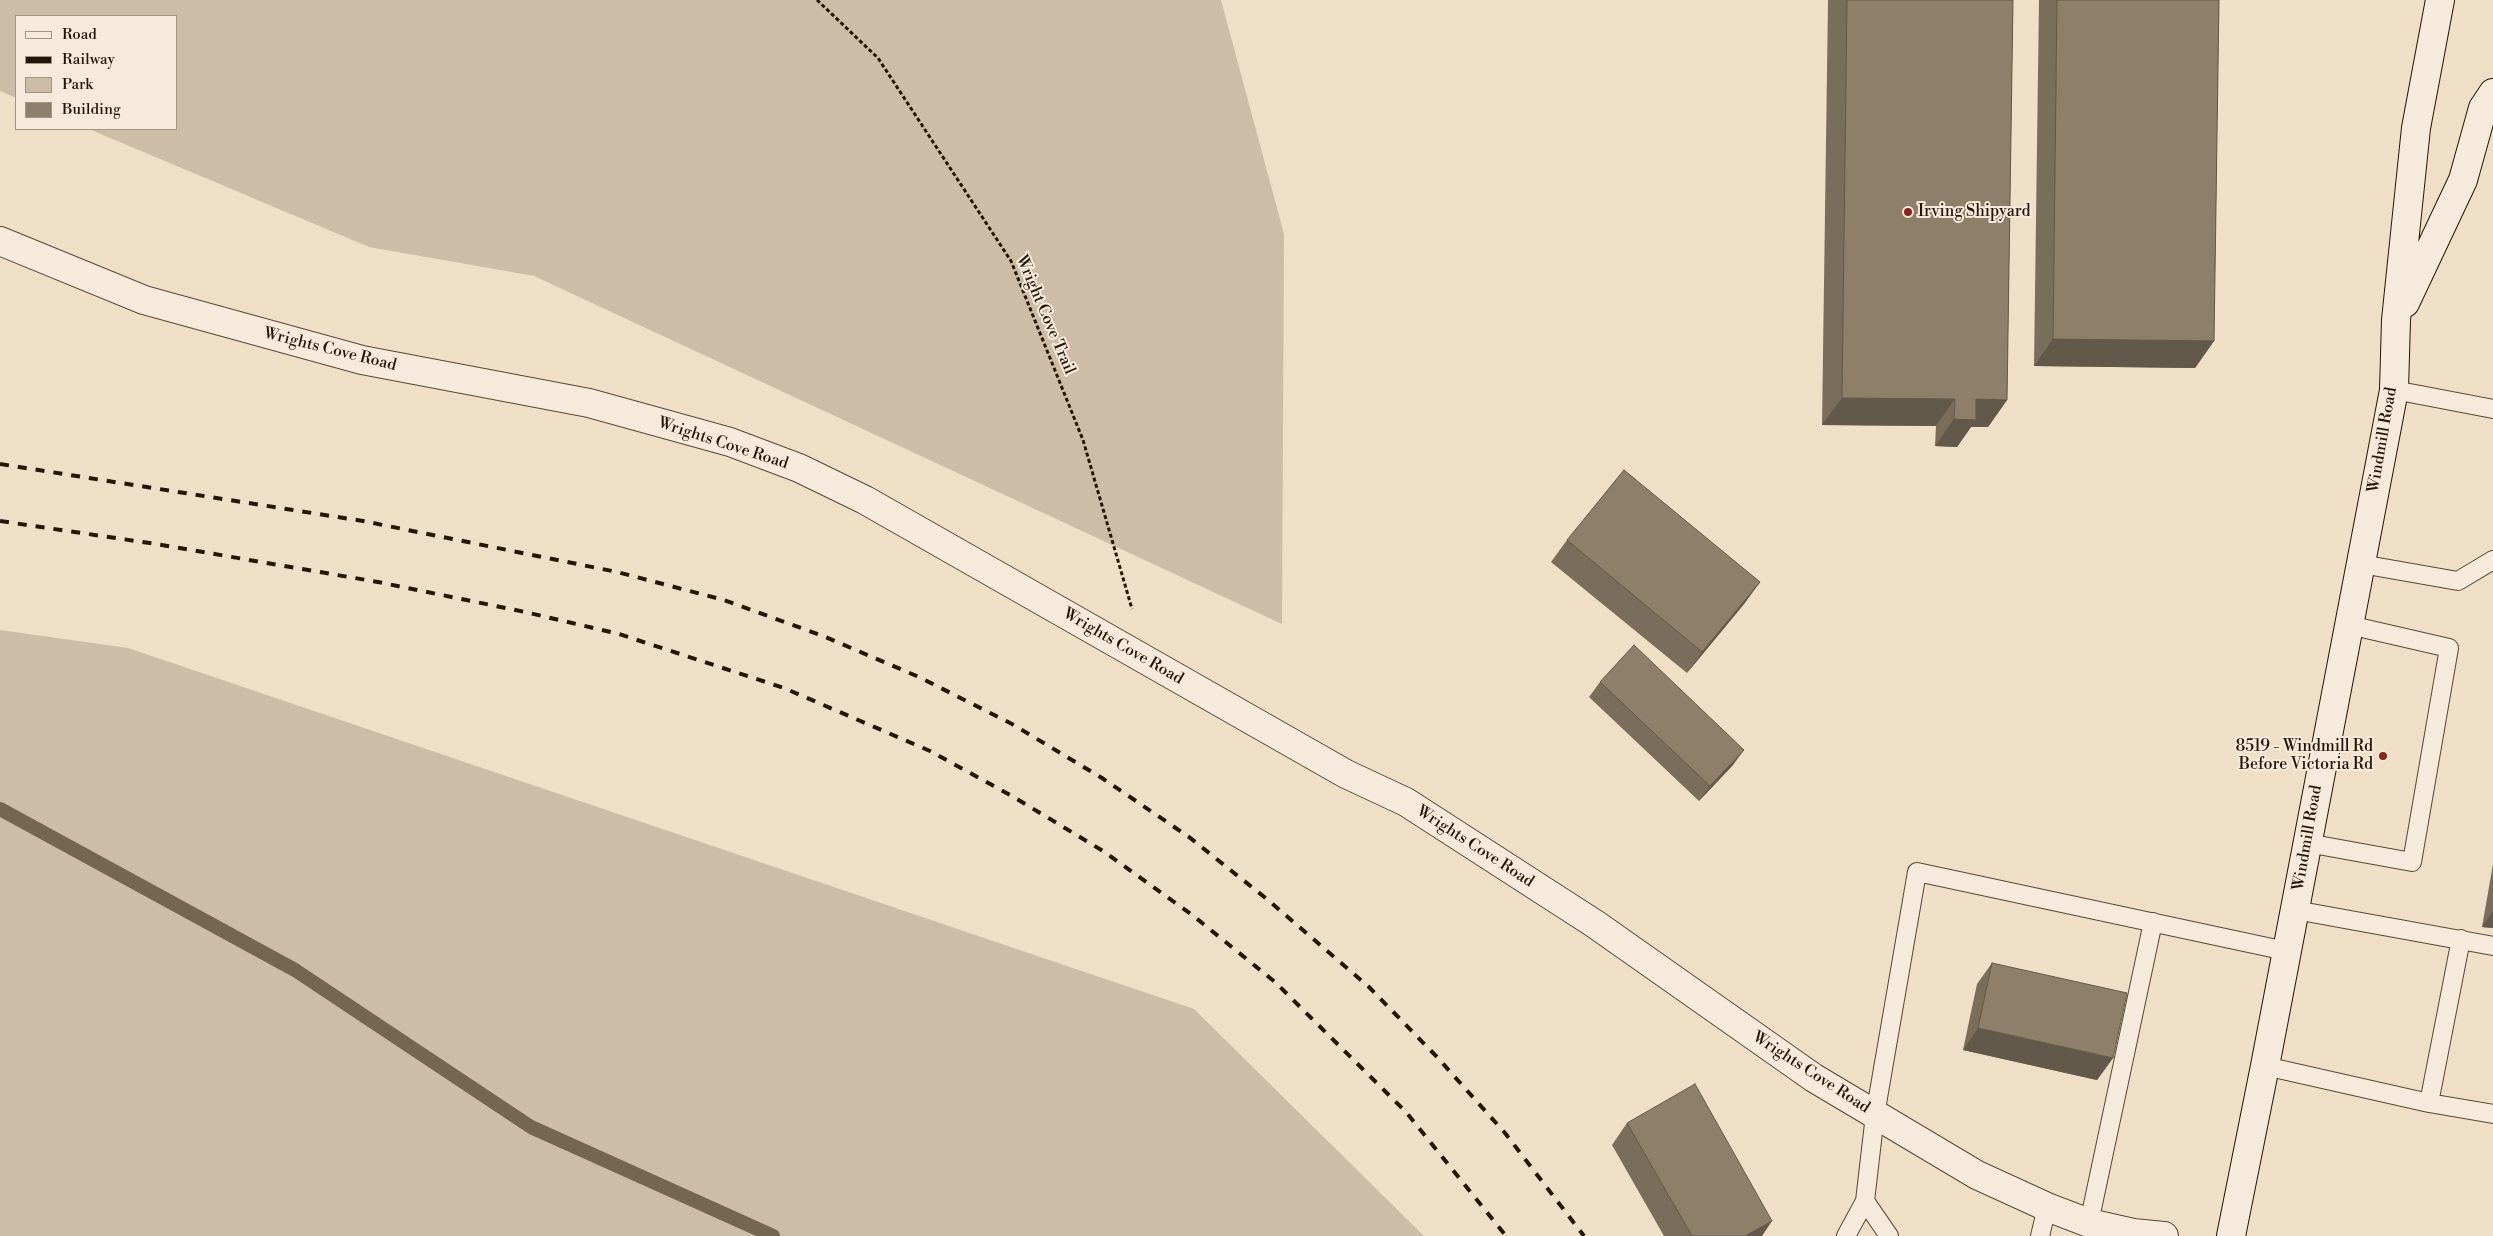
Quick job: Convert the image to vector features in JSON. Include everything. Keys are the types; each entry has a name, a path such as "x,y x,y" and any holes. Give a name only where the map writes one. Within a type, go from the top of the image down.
{"street":[{"name":"Windmill Road","path":"2231,1236 2394,390 2396,320 2416,128 2440,0"},
{"name":"Windmill Road","path":"2396,320 2463,180 2483,108 2493,93"},
{"name":"Wrights Cove Road","path":"0,241 144,300 353,358 589,403 730,442 799,468 865,500 1346,774 1406,802 1595,924 1814,1078 1977,1175 2047,1207 2089,1223 2133,1233 2164,1236"}],"lane":[{"path":"2394,390 2493,409"},
{"path":"2361,564 2458,581 2493,560"},
{"path":"2307,843 2412,862 2449,648 2349,625"},
{"path":"1846,1236 1865,1201 1875,1115 1918,872 2286,951"},
{"path":"2295,910 2493,946"},
{"path":"2089,1223 2153,922"},
{"path":"2429,1103 2462,939"},
{"path":"2265,1066 2429,1103 2493,1114"},
{"path":"1865,1201 1889,1236"},
{"path":"2040,1236 2047,1207"}],"path":[{"name":"Wright Cove Trail","path":"818,0 878,58 1011,261 1083,440 1147,660"}],"green space":[{"path":"0,0 1221,0 1284,234 1282,624 534,276 369,247 91,130 178,130 178,15 15,15 15,98 0,91"},
{"path":"0,630 128,648 1194,1009 1424,1236 0,1236"}],"building":[{"name":"Irving Shipyard","path":"1847,0 2013,0 2007,400 1976,399 1976,420 1954,419 1955,399 1842,398"},
{"name":"Irving Shipyard","path":"2057,0 2219,0 2214,341 2053,339"},
{"path":"1624,470 1760,582 1702,652 1567,540"},
{"path":"1634,645 1744,750 1710,786 1600,682"},
{"path":"1992,963 2127,993 2113,1058 1978,1028"},
{"path":"1695,1084 1772,1221 1745,1236 1692,1236 1627,1123"}],"waterway":[{"path":"0,809 295,970 531,1127 773,1236"}],"railway":[{"path":"0,464 363,521 617,572 724,600 823,636 919,677 1012,724 1102,778 1189,837 1268,900 1369,987 1437,1057 1505,1133 1584,1236"},
{"path":"0,521 156,544 378,582 525,612 619,634 784,688 930,751 1012,796 1103,851 1191,914 1275,982 1406,1112 1506,1236"}],"place":[{"name":"Irving Shipyard","path":"1908,212"},
{"name":"8519 - Windmill Rd Before Victoria Rd","path":"2383,756"}]}
